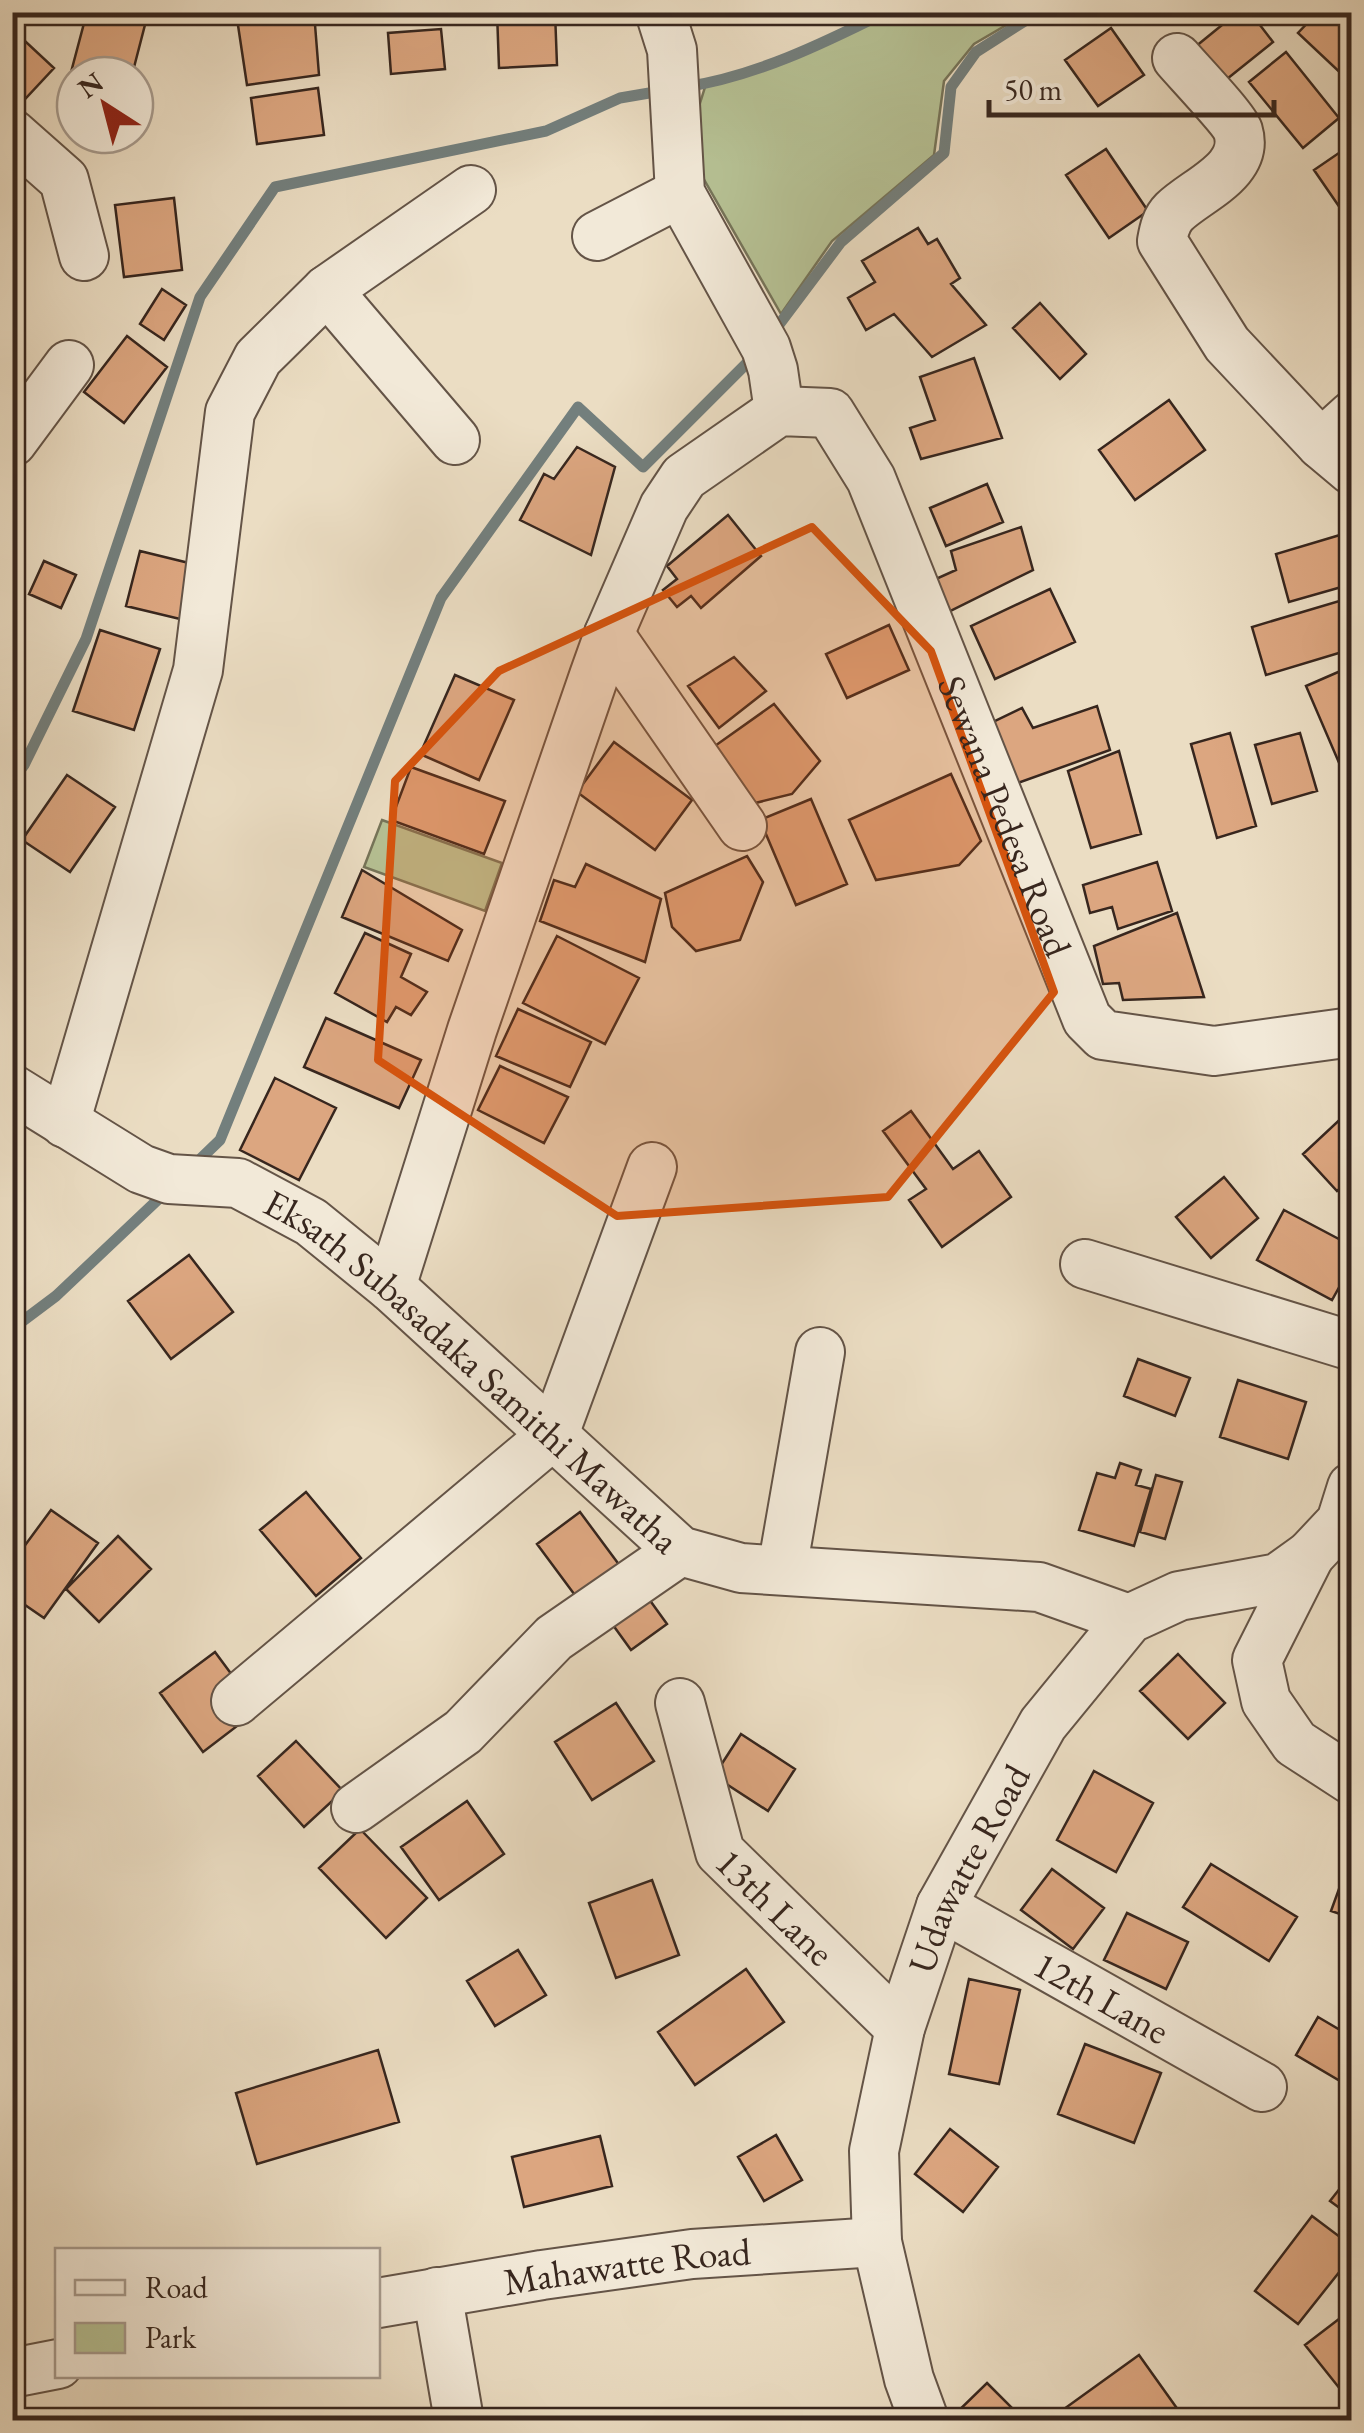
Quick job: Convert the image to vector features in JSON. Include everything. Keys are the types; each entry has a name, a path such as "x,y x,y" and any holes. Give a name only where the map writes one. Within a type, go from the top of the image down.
{"street":[{"path":"391,1287 472,1030 609,634 664,507 684,476 776,390 755,326 680,193 669,53"},
{"path":"1177,58 1238,128 1239,145 1230,168 1171,214 1162,240 1227,344 1341,443"},
{"path":"12,134 64,180 84,256"},
{"path":"65,1123 198,670 230,412 258,358 328,290 471,190"},
{"path":"597,236 680,193"},
{"path":"328,290 455,440"},
{"path":"12,442 69,366"},
{"name":"Sewana Pedesa Road","path":"776,390 830,413 871,479 1087,1019 1103,1035 1214,1051 1352,1032"},
{"path":"609,634 742,826"},
{"name":"Eksath Subasadaka Samithi Mawatha","path":"12,1089 141,1170 191,1181 238,1182 311,1222 391,1287 680,1550 742,1568 1039,1587 1129,1619"},
{"path":"236,1701 554,1434 652,1167"},
{"path":"1085,1264 1352,1346"},
{"path":"782,1570 820,1352"},
{"name":"Udawatte Road","path":"924,2420 909,2378 877,2242 874,2151 900,2028 941,1906 1043,1724 1129,1619 1180,1596 1278,1578 1310,1556 1342,1522 1352,1487"},
{"path":"356,1808 463,1732 554,1638 680,1550"},
{"path":"1310,1556 1257,1660 1266,1701 1295,1743 1352,1780"},
{"name":"13th Lane","path":"680,1703 720,1852 900,2028"},
{"name":"12th Lane","path":"941,1906 1262,2087"},
{"name":"Mahawatte Road","path":"380,2303 692,2254 877,2242"},
{"path":"437,2292 459,2420"},
{"path":"12,2373 55,2365"}],"highlighted area":[{"path":"812,527 931,651 1054,992 888,1197 617,1216 378,1060 395,781 499,671"}],"green space":[{"path":"886,13 1027,13 974,44 944,81 934,155 832,241 781,314 686,148 706,84 810,50"},
{"path":"382,820 502,863 485,911 364,867"}],"building":[{"path":"87,12 132,12 147,17 137,55 76,55"},
{"path":"236,12 314,12 319,75 247,85"},
{"path":"497,12 555,12 557,65 499,68"},
{"path":"1238,12 1250,12 1273,42 1212,91 1184,56"},
{"path":"1318,12 1352,12 1352,76 1348,80 1298,33"},
{"path":"1111,28 1144,75 1098,106 1065,60"},
{"path":"12,29 54,68 12,113"},
{"path":"441,29 445,69 391,74 388,33"},
{"path":"1286,52 1339,118 1303,148 1249,82"},
{"path":"318,88 324,135 257,144 251,98"},
{"path":"1352,144 1352,215 1347,218 1314,170"},
{"path":"1106,149 1148,211 1109,238 1066,175"},
{"path":"174,198 182,270 124,277 115,205"},
{"path":"918,228 928,244 937,239 960,278 951,284 986,325 932,357 894,314 866,330 848,298 875,282 862,261"},
{"path":"162,289 186,305 164,340 140,324"},
{"path":"1040,303 1086,354 1060,379 1013,328"},
{"path":"127,336 167,367 124,423 84,392"},
{"path":"974,358 1002,438 921,459 910,428 935,420 920,377"},
{"path":"1169,400 1205,450 1135,500 1099,450"},
{"path":"577,447 615,467 591,555 520,520 544,474 554,479"},
{"path":"987,484 1003,522 946,546 930,508"},
{"path":"728,515 761,556 701,608 691,596 677,607 663,590 677,579 667,566"},
{"path":"1021,527 1033,570 936,618 918,587 956,570 951,551"},
{"path":"1350,532 1352,584 1289,602 1276,554"},
{"path":"140,551 193,564 180,619 126,606"},
{"path":"44,561 76,575 61,608 29,594"},
{"path":"1050,589 1075,642 995,679 971,626"},
{"path":"1346,599 1352,618 1352,649 1266,675 1252,627"},
{"path":"889,625 909,670 847,698 826,654"},
{"path":"100,630 160,649 134,730 73,711"},
{"path":"734,657 766,691 719,728 688,686"},
{"path":"1352,666 1352,760 1340,765 1306,686"},
{"path":"455,675 514,700 479,780 420,754"},
{"path":"774,704 820,761 792,794 747,805 712,748"},
{"path":"1097,706 1110,750 1012,785 989,724 1022,708 1033,728"},
{"path":"1230,733 1256,826 1217,838 1191,744"},
{"path":"1300,733 1317,791 1272,804 1255,745"},
{"path":"614,742 692,800 655,850 577,792"},
{"path":"1119,751 1141,834 1091,848 1068,771"},
{"path":"411,767 505,801 484,854 391,820"},
{"path":"951,774 981,841 959,865 876,880 849,820"},
{"path":"67,775 115,807 70,872 22,840"},
{"path":"811,799 847,884 796,905 760,820"},
{"path":"747,856 763,882 740,940 696,951 672,927 665,893"},
{"path":"1157,862 1172,911 1118,929 1112,907 1090,913 1083,885"},
{"path":"586,864 661,899 645,962 540,921 554,880 575,887"},
{"path":"362,870 462,930 448,961 342,917"},
{"path":"1177,913 1204,997 1123,1000 1119,983 1103,984 1094,946"},
{"path":"365,933 411,954 401,977 427,992 411,1015 396,1007 387,1022 335,993"},
{"path":"557,936 639,978 605,1044 523,1003"},
{"path":"518,1009 591,1042 570,1087 496,1056"},
{"path":"326,1018 421,1060 399,1108 304,1067"},
{"path":"500,1066 568,1097 544,1143 478,1110"},
{"path":"275,1078 336,1108 299,1180 240,1150"},
{"path":"911,1111 953,1169 979,1151 1011,1197 942,1247 909,1200 926,1189 883,1131"},
{"path":"1349,1111 1352,1178 1337,1191 1303,1154"},
{"path":"1224,1177 1258,1218 1211,1258 1176,1217"},
{"path":"1284,1210 1352,1246 1352,1264 1332,1300 1257,1260"},
{"path":"189,1255 233,1312 171,1359 128,1301"},
{"path":"1138,1359 1190,1378 1175,1416 1124,1396"},
{"path":"1238,1380 1306,1402 1288,1459 1220,1437"},
{"path":"1120,1463 1141,1470 1136,1485 1151,1489 1134,1546 1079,1530 1097,1473 1115,1478"},
{"path":"1156,1475 1182,1482 1165,1539 1140,1532"},
{"path":"306,1492 361,1558 316,1596 260,1530"},
{"path":"51,1510 98,1543 44,1618 12,1596 12,1540 23,1548"},
{"path":"580,1512 626,1574 583,1606 537,1544"},
{"path":"118,1536 151,1569 99,1622 66,1589"},
{"path":"641,1588 667,1624 631,1650 605,1614"},
{"path":"215,1652 258,1710 203,1752 160,1693"},
{"path":"1178,1654 1225,1703 1188,1739 1140,1691"},
{"path":"616,1703 654,1761 592,1800 555,1742"},
{"path":"741,1734 795,1769 768,1811 714,1776"},
{"path":"296,1741 343,1791 304,1827 258,1776"},
{"path":"1094,1771 1153,1803 1116,1872 1057,1840"},
{"path":"467,1801 504,1854 439,1900 401,1847"},
{"path":"360,1829 427,1898 386,1938 319,1868"},
{"path":"1211,1864 1297,1917 1269,1961 1183,1907"},
{"path":"1052,1869 1104,1908 1073,1949 1021,1910"},
{"path":"1344,1875 1352,1878 1352,1918 1331,1911"},
{"path":"652,1880 679,1955 616,1978 589,1903"},
{"path":"1127,1913 1188,1942 1166,1989 1104,1960"},
{"path":"518,1950 546,1995 495,2026 467,1981"},
{"path":"746,1969 784,2022 695,2085 658,2032"},
{"path":"969,1979 1020,1990 999,2084 949,2074"},
{"path":"1318,2017 1352,2037 1352,2088 1296,2055"},
{"path":"1085,2044 1161,2073 1134,2143 1058,2114"},
{"path":"378,2050 399,2122 257,2164 236,2093"},
{"path":"950,2129 998,2167 963,2212 915,2174"},
{"path":"776,2135 802,2180 764,2201 738,2157"},
{"path":"600,2136 612,2186 524,2207 512,2157"},
{"path":"1352,2173 1352,2217 1330,2201"},
{"path":"1312,2216 1352,2246 1352,2256 1298,2324 1255,2291"},
{"path":"1352,2309 1352,2404 1305,2345"},
{"path":"1139,2355 1176,2407 1157,2420 1072,2420 1064,2409"},
{"path":"987,2383 1023,2419 949,2420"}],"waterway":[{"path":"685,87 763,67 886,12"},
{"path":"772,334 841,242 944,153 951,87 976,52 1039,12"},
{"path":"12,781 24,765 86,639 200,297 275,187 546,131 620,98 661,91"},
{"path":"191,1168 220,1140 441,598 578,407 643,467 754,356"},
{"path":"12,1329 56,1296 167,1191"}]}
